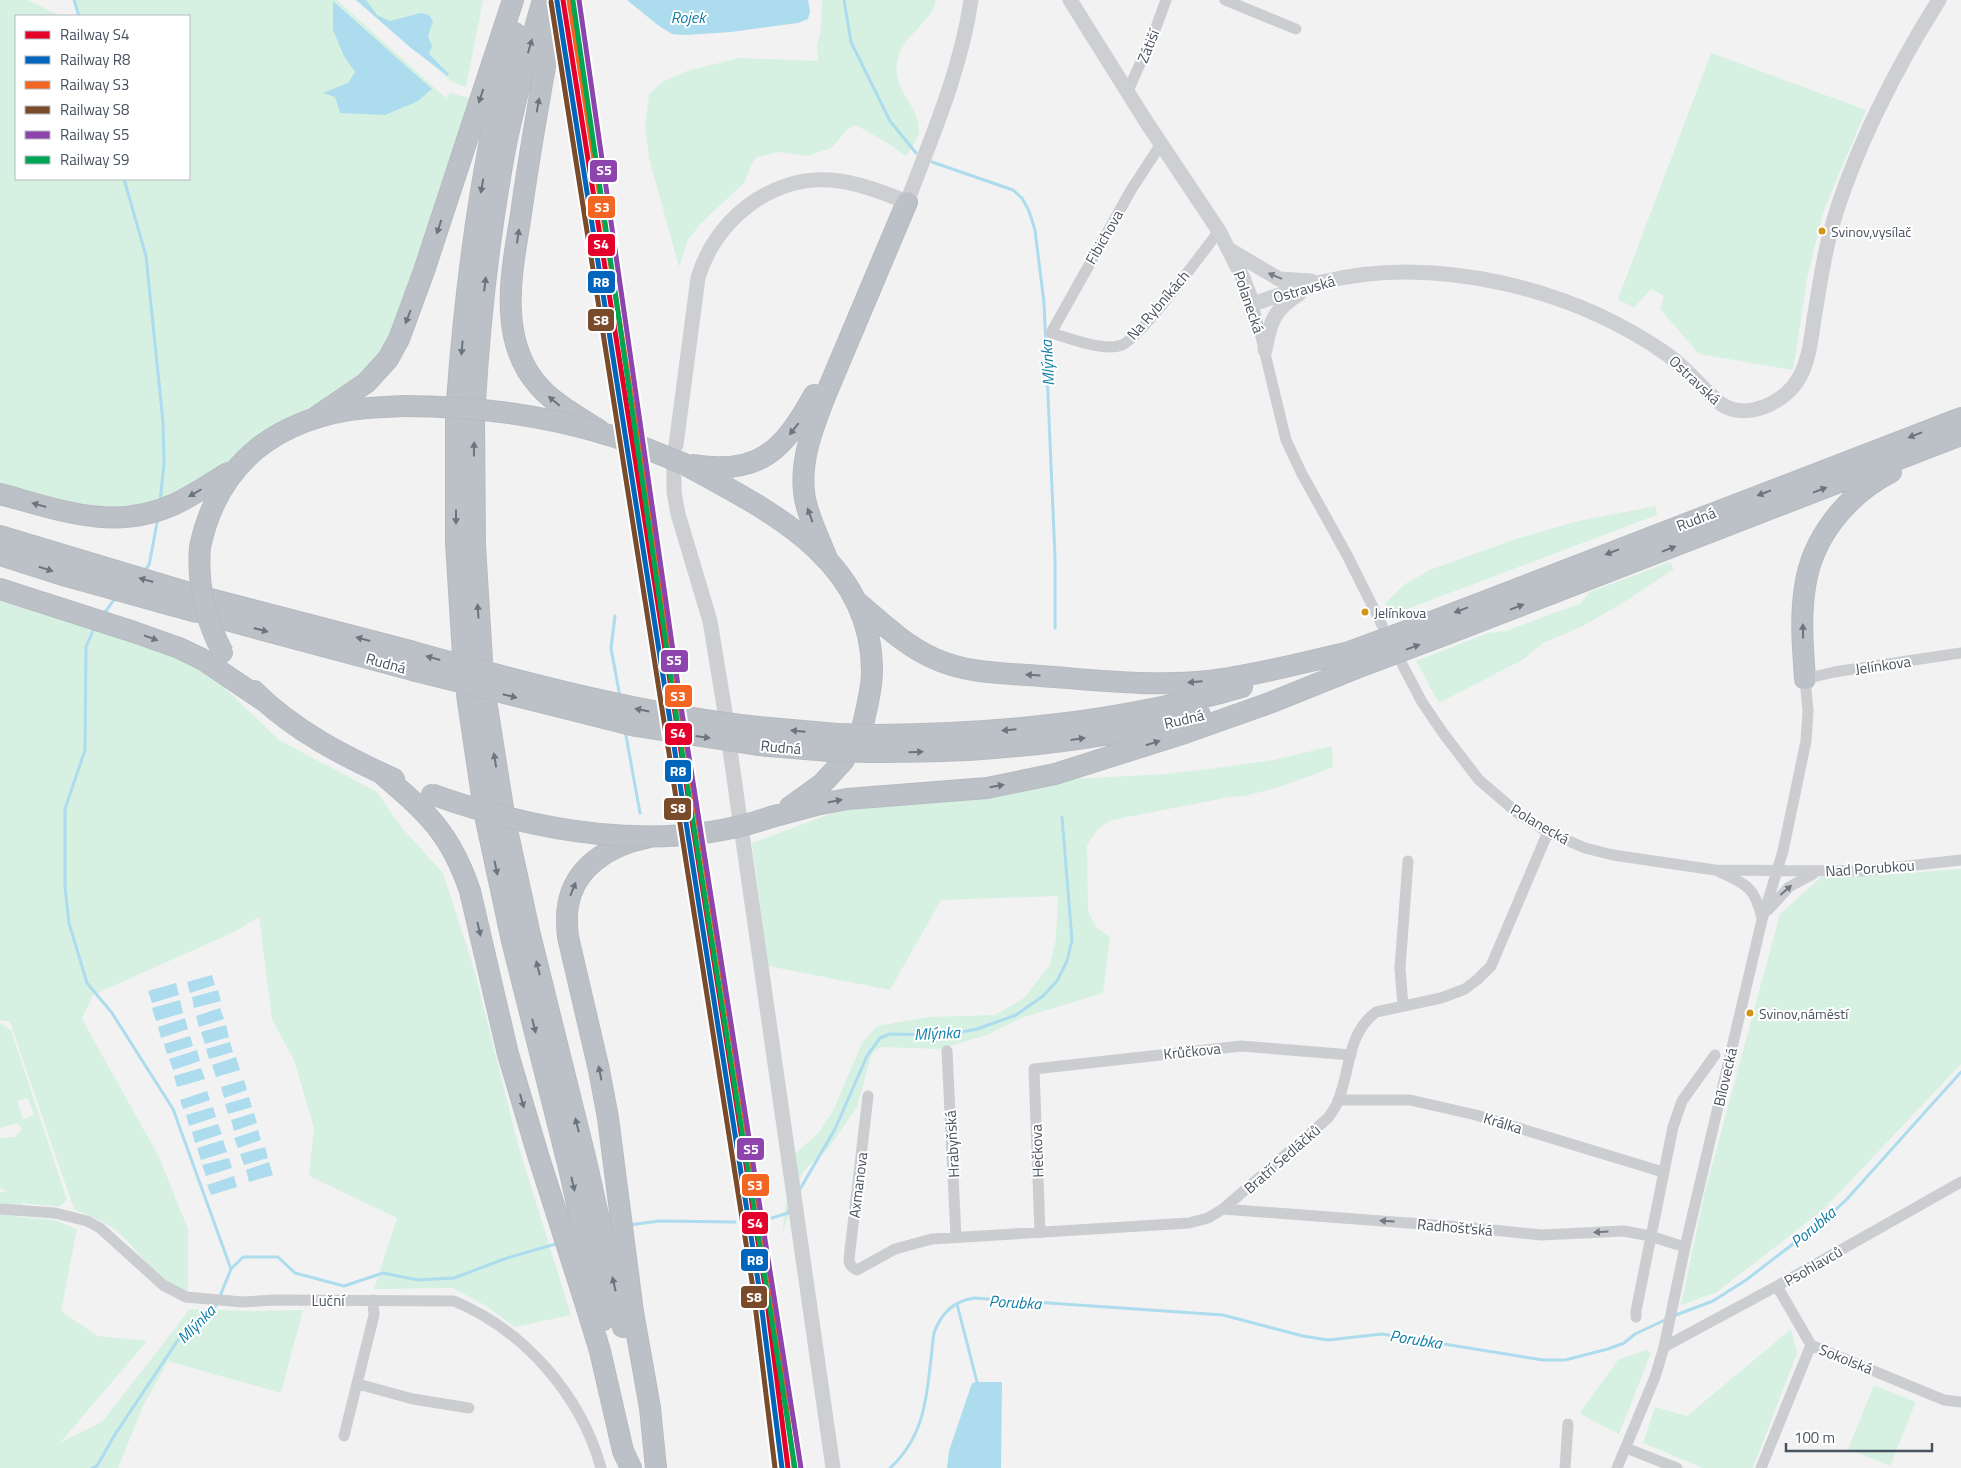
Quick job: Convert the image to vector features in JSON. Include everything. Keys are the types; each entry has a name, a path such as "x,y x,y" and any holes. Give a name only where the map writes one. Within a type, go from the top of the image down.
{"highway":[{"path":"313,419 366,383 388,359 409,317 513,0"},
{"path":"498,141 507,65 525,0"},
{"path":"473,657 475,545 466,409 468,278 478,204 523,72 543,0"},
{"path":"557,0 530,153 514,266 511,311 518,349 527,369 541,389 556,404 610,436 679,467 710,473 783,520 813,545 828,561 857,602 868,638 872,672 869,737"},
{"path":"828,561 807,506 804,492 805,464 815,422 907,202"},
{"path":"710,473 751,463 774,451 784,442 799,423 868,294"},
{"path":"0,494 81,516 122,518 160,510 176,504 236,468 264,444 288,430 313,419 352,409 403,406 455,408 517,415 610,436"},
{"name":"Rudná","path":"1435,629 1961,418"},
{"name":"Rudná","path":"1435,629 1961,435"},
{"path":"1805,680 1803,616 1805,588 1816,549 1837,514 1853,498 1873,482 1913,461 1928,448"},
{"path":"236,468 217,495 204,527 200,547 199,571 202,599 210,628 223,653 242,679 284,718 328,746 382,774 426,801 479,810 527,822 599,833 657,836 707,834 739,828 771,817 846,799 987,788 1054,774 1193,730 1272,702 1350,661 1435,629"},
{"name":"Rudná","path":"0,536 203,605"},
{"name":"Rudná","path":"0,555 66,576 203,605 411,661 498,676 758,736 837,748 869,737 982,732 1074,723 1124,715 1228,691 1276,677 1350,661"},
{"path":"0,590 180,648 202,660 264,701"},
{"path":"857,602 898,637 933,658 959,667 988,672 1118,681 1186,683 1350,661"},
{"path":"636,1468 571,1178 512,941 485,812 477,698 530,934 586,1161 655,1468"},
{"path":"771,817 822,784 837,748"},
{"path":"426,801 463,868 470,890 508,1054 588,1310 600,1351 623,1451 631,1468"},
{"path":"655,1468 650,1408 633,1312 608,1118 597,1060 568,937 568,906 575,883 582,873 601,856 637,840 657,836"}],"street":[{"path":"676,445 698,278 702,264 721,232 745,207 771,192 798,182 815,180 854,184 878,190 907,202 952,82 965,34 971,0"},
{"name":"Zátiší","path":"1128,91 1166,0"},
{"path":"1225,0 1296,29"},
{"name":"Ostravská","path":"1254,304 1322,282 1373,275 1420,273 1464,276 1528,289 1588,309 1647,341 1678,362 1726,408 1747,411 1768,404 1792,387 1803,370 1812,334 1830,232 1845,187 1882,104 1939,0"},
{"name":"Polanecká","path":"1071,1 1229,249 1254,304 1286,440 1382,625"},
{"name":"Fibichova","path":"1051,333 1130,190 1161,144"},
{"name":"Na Rybníkách","path":"1051,333 1102,347 1122,344 1135,335 1155,312 1219,231"},
{"path":"1229,249 1279,279 1322,282"},
{"path":"1265,350 1269,328 1276,312 1288,301 1322,282"},
{"path":"679,467 674,492 678,514 710,621 724,712"},
{"name":"Jelínkova","path":"1805,680 1834,672 1961,653"},
{"name":"Polanecká","path":"1402,664 1422,702 1469,768 1508,805 1548,832 1585,848 1613,855 1715,870 1778,872"},
{"name":"Bílovecká","path":"1617,1468 1655,1377 1664,1347 1675,1302 1685,1247 1762,920 1778,872 1795,801 1806,741 1808,711 1805,680"},
{"path":"730,750 833,1468"},
{"name":"Bratří Sedláčků","path":"857,1270 895,1249 932,1239 956,1236 1040,1233 1189,1223 1208,1218 1224,1210 1328,1118 1338,1100 1355,1037 1370,1017 1376,1012 1441,998 1465,989 1491,966 1548,832"},
{"name":"Nad Porubkou","path":"1778,872 1864,871 1961,860"},
{"path":"1403,1006 1400,968 1408,861"},
{"path":"1715,870 1748,886 1757,899 1762,920"},
{"path":"1762,920 1775,901 1789,886 1803,878 1820,872"},
{"name":"Krůčkova","path":"1034,1069 1240,1046 1351,1055"},
{"name":"Hrabyňská","path":"947,1051 956,1236"},
{"path":"1636,1317 1650,1236 1673,1127 1682,1101 1715,1055"},
{"name":"Hečkova","path":"1034,1069 1040,1233"},
{"name":"Axmanova","path":"857,1270 851,1266 849,1259 868,1096"},
{"name":"Králka","path":"1338,1100 1410,1100 1476,1115 1663,1172"},
{"name":"Psohlavců","path":"1664,1347 1777,1286 1961,1182"},
{"name":"Luční","path":"0,1209 55,1213 87,1221 100,1228 162,1285 176,1293 194,1298 242,1302 275,1300 454,1301 487,1317 502,1327 536,1357 568,1396 586,1427 601,1468"},
{"name":"Radhošťská","path":"1224,1210 1474,1228 1541,1235 1624,1231 1650,1236 1685,1247"},
{"name":"Sokolská","path":"1777,1286 1811,1345 1944,1400 1961,1402"},
{"path":"344,1436 374,1315 373,1300"},
{"path":"1761,1468 1811,1345"},
{"path":"358,1384 413,1399 469,1408"},
{"path":"1565,1468 1568,1424"},
{"path":"1626,1448 1677,1468"}],"green space":[{"path":"0,0 28,0 58,15 15,15 15,180 190,180 190,15 79,15 74,0 337,0 446,98 450,93 473,99 424,271 366,383 141,515 0,494"},
{"path":"358,0 483,0 466,87 452,82"},
{"path":"822,0 936,0 930,14 902,48 897,64 897,73 902,90 916,114 919,132 916,142 906,156 856,125 849,128 831,148 807,156 780,152 757,157 752,163 744,183 701,223 688,240 679,267 649,158 645,126 649,94 664,81 687,71 739,58 818,61 817,46 821,28"},
{"path":"1711,53 1866,110 1824,210 1808,273 1793,370 1699,354 1660,309 1664,296 1651,289 1634,308 1618,299"},
{"path":"1656,506 1657,515 1391,615 1385,603 1405,584 1432,569 1519,538 1578,521"},
{"path":"1670,562 1674,569 1624,602 1583,626 1543,643 1524,659 1439,703 1416,661 1488,633 1506,631 1581,603 1590,592"},
{"path":"0,597 116,634 207,671 279,740 377,792 402,828 443,873 474,969 519,1148 571,1315 515,1327 485,1305 452,1288 374,1289 397,1218 309,1176 314,1128 294,1060 272,1019 259,917 236,931 93,995 82,1019 159,1157 188,1229 188,1291 166,1281 111,1227 74,1209 10,1022 0,1020"},
{"path":"1332,746 1333,767 1296,781 1242,796 1112,820 1098,829 1087,845 1088,911 1096,927 1110,937 1103,993 1024,1017 984,1036 940,1049 881,1047 872,1053 857,1107 827,1150 804,1170 793,1194 791,1209 782,1233 789,1181 782,1166 820,1131 834,1109 862,1043 877,1026 929,1017 995,1015 1024,998 1050,965 1056,938 1058,896 941,900 890,990 768,966 752,843 848,807 914,800 994,797 1069,779 1167,774 1224,767 1274,760"},
{"path":"1961,869 1961,1064 1824,1209 1717,1292 1681,1305 1704,1195 1780,914 1821,877 1866,876"},
{"path":"0,1023 11,1030 67,1200 59,1207 23,1203 17,1217 55,1220 77,1229 61,1311 98,1336 147,1341 60,1443 102,1422 190,1309 303,1310 281,1393 168,1361 143,1406 118,1468 0,1468 0,1192 7,1192 0,1188 0,1138 15,1137 22,1129 18,1123 0,1128","holes":["28,1098 34,1115 23,1119 17,1101"]},
{"path":"1791,1329 1797,1353 1753,1468 1703,1468 1643,1443 1655,1407 1687,1416"},
{"path":"1646,1350 1651,1353 1619,1434 1580,1413 1618,1360"},
{"path":"1874,1385 1916,1402 1890,1466 1848,1449"}],"water":[{"path":"356,0 366,0 377,15 390,21 421,13 429,15 433,21 428,36 432,46 429,54 449,74 448,76 411,48"},
{"name":"Rojek","path":"627,0 808,0 810,11 808,19 798,23 731,32 685,35 672,34"},
{"path":"333,1 432,89 418,101 385,115 340,113 335,97 323,93 348,83 355,72 344,56 333,30"},
{"path":"212,975 215,985 190,993 187,982"},
{"path":"176,983 179,995 152,1003 148,991"},
{"path":"218,990 221,1001 194,1008 192,997"},
{"path":"180,1000 183,1013 156,1021 152,1008"},
{"path":"220,1008 224,1019 199,1027 196,1016"},
{"path":"185,1018 188,1029 161,1038 158,1027"},
{"path":"226,1025 229,1037 205,1044 201,1032"},
{"path":"190,1036 193,1046 167,1054 164,1044"},
{"path":"230,1042 233,1052 209,1059 206,1049"},
{"path":"197,1050 200,1061 173,1070 169,1059"},
{"path":"236,1057 240,1070 216,1077 212,1065"},
{"path":"201,1068 205,1079 177,1087 174,1076"},
{"path":"244,1080 247,1090 224,1098 221,1087"},
{"path":"207,1091 210,1100 183,1109 180,1100"},
{"path":"249,1097 252,1107 228,1114 225,1104"},
{"path":"213,1107 216,1117 189,1126 186,1115"},
{"path":"254,1113 257,1123 234,1131 231,1120"},
{"path":"218,1124 222,1134 195,1143 192,1132"},
{"path":"258,1130 261,1140 238,1148 234,1138"},
{"path":"223,1140 227,1152 201,1160 197,1148"},
{"path":"265,1147 268,1158 244,1165 240,1154"},
{"path":"229,1158 232,1168 206,1176 202,1165"},
{"path":"269,1162 273,1175 249,1182 246,1170"},
{"path":"234,1176 237,1187 211,1195 207,1185"},
{"path":"1002,1382 1001,1468 947,1468 949,1451 972,1383"}],"waterway":[{"path":"74,0 79,15"},
{"name":"Mlýnka","path":"844,0 851,42 890,121 916,153"},
{"name":"Mlýnka","path":"932,162 1013,190 1022,198 1029,211 1035,230 1044,303 1055,557 1055,628"},
{"path":"124,180 146,256 163,422 164,463 160,502"},
{"path":"144,571 149,565 158,518"},
{"path":"103,615 116,597"},
{"path":"615,616 611,648 620,697"},
{"path":"95,626 86,647 85,750 65,809 65,887 69,923 87,983 112,1013 173,1109 231,1269"},
{"path":"625,730 640,813"},
{"name":"Mlýnka","path":"799,1191 835,1129 867,1056 880,1038 890,1034 947,1035 977,1029 1016,1015 1043,996 1057,981 1067,961 1072,940 1062,817"},
{"name":"Porubka","path":"1673,1316 1713,1301 1746,1280 1827,1218 1847,1199 1961,1072"},
{"name":"Mlýnka","path":"772,1218 788,1213 789,1210"},
{"name":"Mlýnka","path":"629,1225 659,1221 735,1222"},
{"name":"Mlýnka","path":"92,1468 97,1466 114,1436 178,1340 216,1306 231,1269 243,1257 278,1257 295,1273 344,1286 383,1273 418,1280 454,1278 507,1258 559,1243"},
{"name":"Porubka","path":"890,1468 903,1454 913,1439 920,1423 928,1388 934,1333 937,1326 944,1314 954,1305 974,1298 1223,1315 1303,1336 1328,1340 1382,1334 1543,1360 1565,1360 1608,1349 1624,1343 1635,1334 1667,1319"},
{"path":"957,1304 977,1382"}],"rail line":[{"name":"S4","path":"563,0 765,1286 788,1468"},
{"name":"S3","path":"569,0 771,1285 794,1467"},
{"name":"S5","path":"579,0 681,706 801,1468"},
{"name":"R8","path":"557,1 759,1287 782,1468"},
{"name":"S9","path":"573,1 675,707 795,1468"},
{"name":"S8","path":"551,2 753,1288 775,1468"}],"place":[{"name":"Svinov,vysílač","path":"1822,231"},
{"name":"Jelínkova","path":"1365,612"},
{"name":"Svinov,náměstí","path":"1750,1013"}]}
